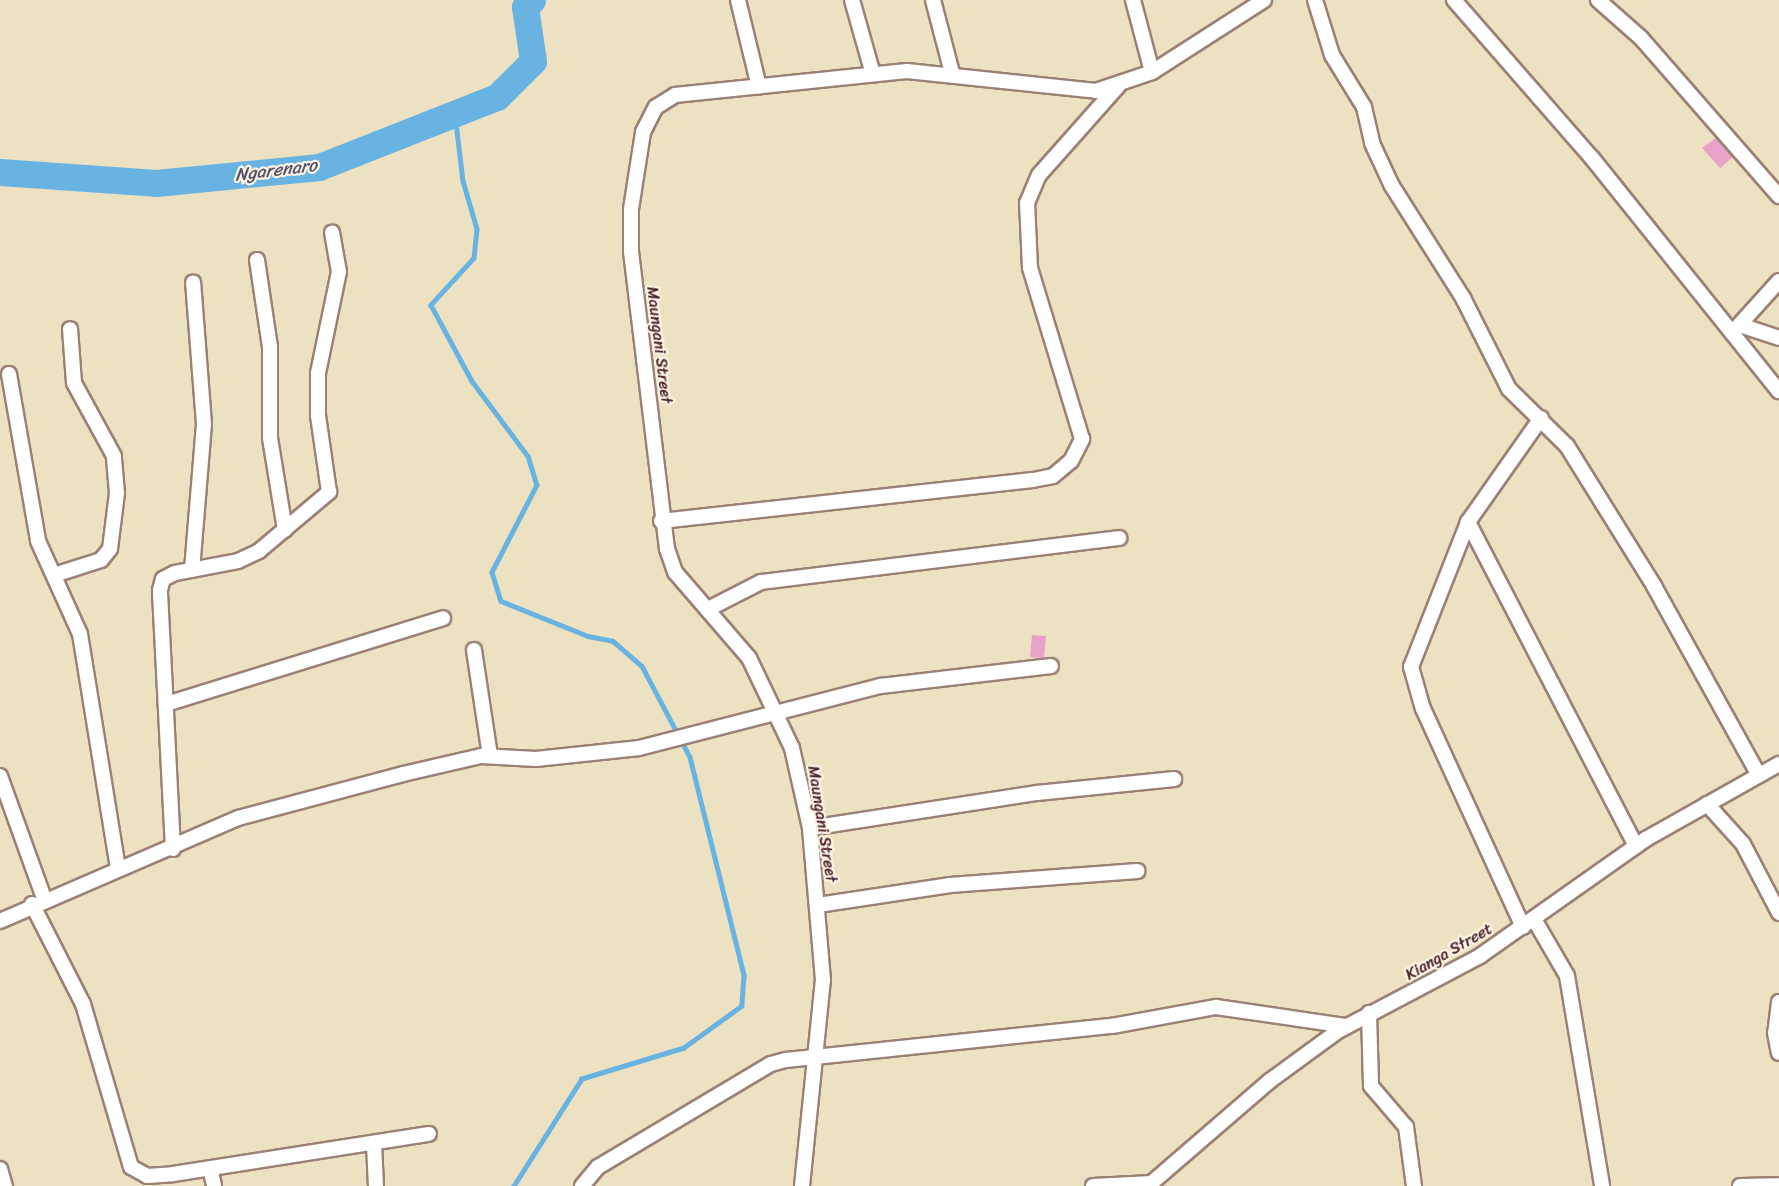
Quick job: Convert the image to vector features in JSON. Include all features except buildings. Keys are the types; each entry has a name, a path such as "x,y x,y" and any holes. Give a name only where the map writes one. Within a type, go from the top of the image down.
{"street":[{"path":"738,0 759,87"},
{"path":"852,0 873,74"},
{"path":"933,0 952,73"},
{"path":"1133,0 1152,72"},
{"name":"Maungani Street","path":"802,1186 819,1058 823,980 810,828 795,759 775,709 750,658 675,573 661,521 631,251 631,209 643,132 656,107 675,95 873,74 952,73 1077,92 1119,85 1152,72 1263,0"},
{"path":"1315,0 1332,55 1364,107 1372,143 1392,186 1464,298 1509,389 1567,446 1654,586 1758,774"},
{"path":"1454,0 1592,158 1736,329 1779,391"},
{"path":"1598,0 1641,38 1779,196"},
{"path":"661,521 1033,480 1053,476 1071,461 1082,439 1030,268 1027,203 1039,175 1119,85"},
{"path":"174,849 160,590 164,579 192,570 238,561 285,530 329,492 318,416 318,373 339,272 332,233"},
{"path":"257,260 270,347 270,438 285,530"},
{"path":"1736,329 1779,281"},
{"path":"192,570 204,424 193,282"},
{"path":"54,575 101,560 110,549 117,493 114,456 74,383 70,329"},
{"path":"1736,329 1779,338"},
{"path":"9,374 38,541 80,634 118,868"},
{"path":"1540,418 1468,522 1414,647 1412,681 1529,923 1567,976 1602,1186"},
{"path":"1468,522 1636,846"},
{"path":"708,609 761,582 1119,538"},
{"path":"166,704 444,618"},
{"path":"474,650 490,756"},
{"path":"0,921 38,901 118,868 174,849 238,818 490,756 536,759 639,748 775,709 881,686 1051,666"},
{"name":"Kianga Street","path":"1150,1185 1271,1080 1347,1026 1480,956 1636,846 1779,764"},
{"path":"0,776 38,901 83,1004 131,1167 147,1176 429,1134"},
{"path":"810,828 1025,794 1174,779"},
{"path":"1707,804 1743,844 1779,913"},
{"path":"818,906 950,885 1137,871"},
{"path":"1779,1002 1775,1033 1779,1053"},
{"path":"582,1186 598,1167 771,1064 1112,1026 1216,1007 1347,1026"},
{"path":"1369,1013 1371,1086 1406,1127 1414,1186"},
{"path":"374,1144 376,1186"},
{"path":"210,1168 214,1186"},
{"path":"0,1169 5,1186"},
{"path":"1093,1186 1150,1185"},
{"path":"1740,1186 1779,1185"}],"waterway":[{"name":"Ngarenaro","path":"0,172 156,183 319,167 497,97 533,61 525,7 532,0"},
{"path":"455,114 463,181 477,229 474,258 431,305 472,381 528,456 537,485 492,572 501,601 588,636 613,641 642,666 690,757 744,975 742,1006 684,1048 582,1079 514,1186"}]}
